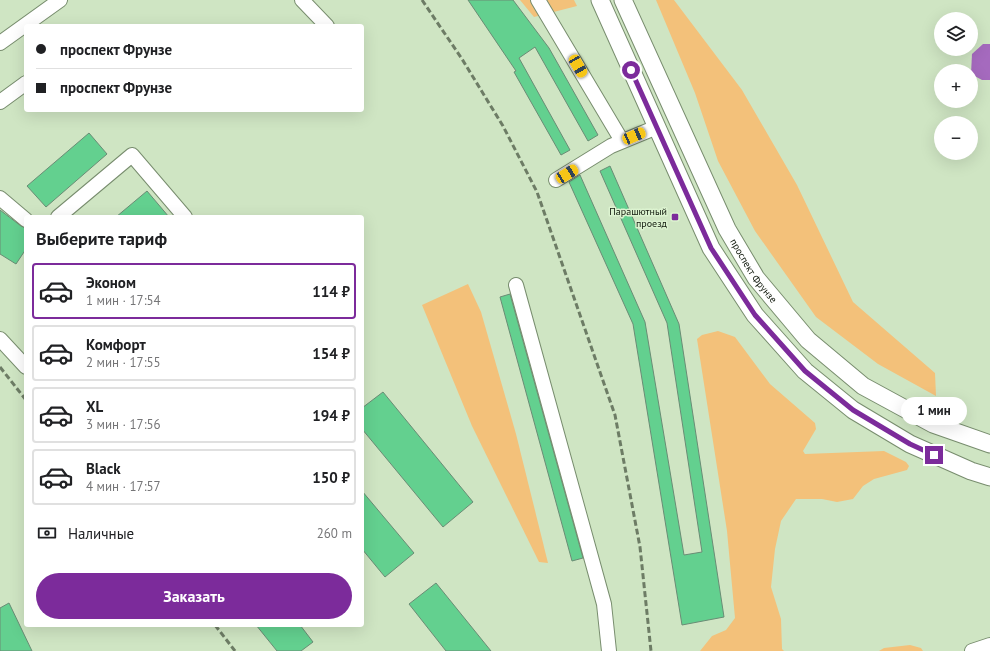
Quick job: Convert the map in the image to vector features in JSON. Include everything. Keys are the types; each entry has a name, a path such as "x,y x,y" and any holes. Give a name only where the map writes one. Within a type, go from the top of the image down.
{"main road":[{"path":"600,0 711,248 755,315 805,371 853,410 910,444 971,471 990,477"},
{"name":"проспект Фрунзе","path":"624,0 727,229 761,284 808,340 863,386 933,424 990,444"}],"street":[{"path":"27,24 60,0"},
{"path":"302,0 324,24"},
{"path":"538,0 622,141"},
{"path":"0,43 24,26"},
{"path":"0,102 24,84"},
{"path":"556,180 611,146 657,127"},
{"path":"60,215 132,155 182,215"},
{"path":"0,198 24,218"},
{"path":"516,285 604,604 609,651"},
{"path":"0,339 24,365"},
{"path":"972,651 990,645"}],"shaded area":[{"path":"520,0 574,0 577,6 534,17"},
{"path":"656,0 674,0 742,90 797,185 853,302 935,373 936,396 878,364 816,317 755,231 718,161 695,93"},
{"path":"983,44 990,44 990,80 982,80 978,78 978,64 972,64 972,56 978,56 978,49"},
{"path":"468,284 481,312 516,434 548,563 539,562 472,426 422,305"},
{"path":"718,331 735,337 770,384 815,423 816,429 803,451 805,454 884,451 906,462 909,466 907,470 874,479 863,486 853,499 837,502 822,499 796,499 781,521 775,549 771,587 781,619 782,649 784,651 700,651 712,636 726,630 735,618 727,531 697,339 702,335"},
{"path":"910,645 921,648 923,651 879,651 884,648"}],"building":[{"path":"468,0 513,0 549,48 598,135 588,141 535,47 519,58 570,150 561,155 514,72 516,71"},
{"path":"89,133 107,154 46,207 27,186"},
{"path":"610,166 679,324 724,617 682,625 633,324 569,182 580,175 645,322 684,555 702,552 667,323 600,171"},
{"path":"147,191 167,215 118,215"},
{"path":"0,210 24,227 24,252 16,264 0,254"},
{"path":"510,294 583,558 572,561 500,297"},
{"path":"383,392 473,502 443,527 364,431 364,406"},
{"path":"364,493 414,553 385,577 364,551"},
{"path":"436,583 491,651 446,651 409,604"},
{"path":"9,603 32,651 0,651 0,608"},
{"path":"258,627 302,627 313,642 301,651 277,651"}],"railway":[{"path":"422,0 462,59 503,126 537,192 615,415 640,547 651,651"},
{"path":"0,367 24,397"},
{"path":"217,627 235,651"}],"place":[{"name":"Парашютный проезд","path":"675,217"}],"route":[{"path":"631,70 711,248 755,315 805,371 853,410 910,444 934,455"}]}
